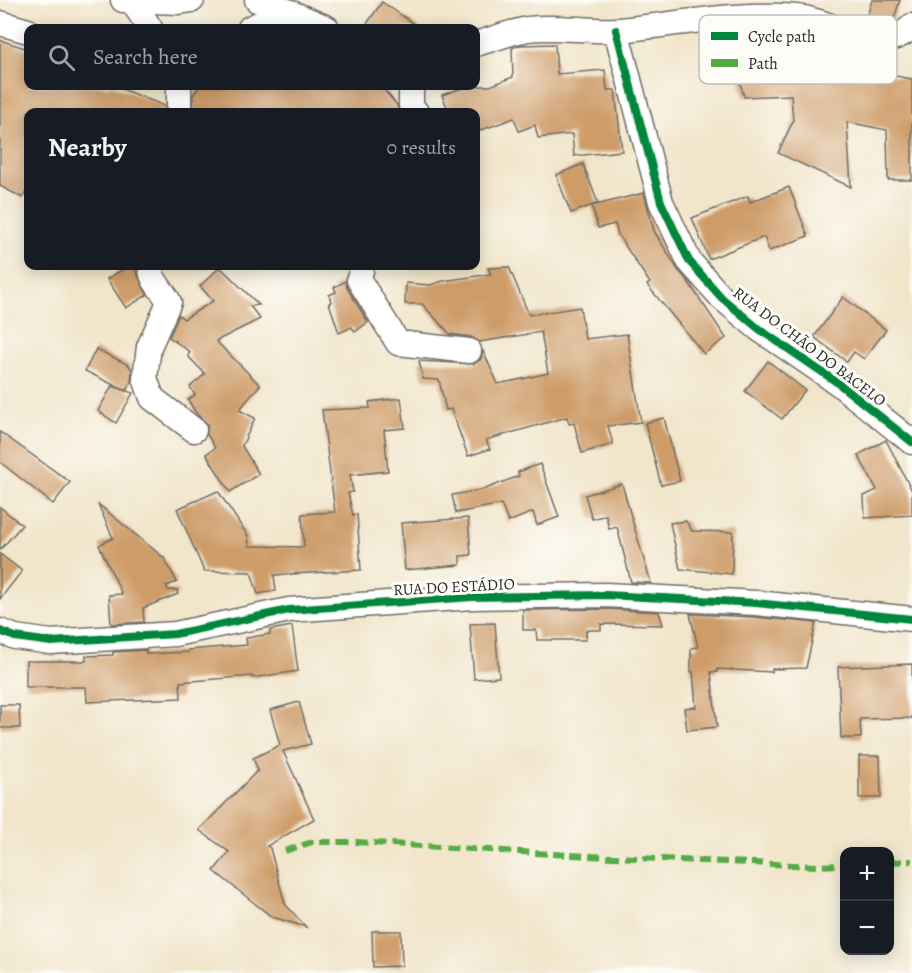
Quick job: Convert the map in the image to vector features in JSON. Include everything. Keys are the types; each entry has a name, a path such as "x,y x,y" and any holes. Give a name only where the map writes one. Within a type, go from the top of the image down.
{"street":[{"path":"128,1 192,0"},
{"path":"257,0 318,24"},
{"path":"128,1 147,24"},
{"path":"259,24 287,11"},
{"path":"480,43 529,29 616,30 699,21"},
{"path":"0,23 24,31"},
{"path":"897,38 904,35 912,26"},
{"name":"RUA DO CHÃO DO BACELO","path":"616,30 661,202 689,261 722,298 759,329 838,383 912,442"},
{"path":"179,90 179,108"},
{"path":"411,90 413,108"},
{"path":"151,270 156,285 169,302 148,347 145,378 152,398 194,430"},
{"path":"361,270 359,280 398,343 469,351"},
{"name":"RUA DO ESTÁDIO","path":"0,631 15,637 51,642 175,634 289,610 472,597 606,595 756,603 912,619"}],"building":[{"path":"872,0 900,0 895,15 868,15"},
{"path":"382,2 414,24 367,24"},
{"path":"0,40 24,48 24,90 124,90 165,106 165,108 24,108 23,198 0,186"},
{"path":"555,44 557,74 605,70 607,90 615,90 622,151 574,156 572,134 538,138 535,125 519,131 514,118 480,131 480,108 447,108 442,95 456,90 480,90 480,86 490,86 513,77 512,48 520,45"},
{"path":"897,76 912,79 912,180 888,180 887,130 847,122 851,187 778,153 793,121 791,95 744,97 741,84 897,84"},
{"path":"197,90 384,90 398,108 193,108 193,95"},
{"path":"583,164 598,203 571,213 556,175"},
{"path":"789,187 808,236 769,251 764,237 709,259 692,218 748,196 750,202"},
{"path":"644,193 654,231 678,270 726,338 704,354 647,285 650,283 618,235 615,224 598,228 592,206"},
{"path":"509,267 529,315 580,307 585,339 627,334 641,422 608,426 613,444 582,453 574,423 569,424 567,417 486,440 490,449 468,456 451,409 446,410 439,380 423,379 419,361 474,364 481,359 483,351 498,384 548,373 541,332 479,342 471,337 450,334 422,304 405,304 406,283 430,285 491,274 488,268"},
{"path":"122,270 135,270 147,295 126,308 107,279"},
{"path":"217,270 223,270 259,305 250,306 260,319 216,341 260,385 239,410 255,418 242,446 259,474 230,492 206,454 215,448 207,434 207,424 188,400 195,395 190,387 205,374 188,356 190,352 169,337 179,315 184,319 213,301 200,286"},
{"path":"346,281 347,288 368,322 355,332 352,327 339,333 329,303 331,302 329,295 336,292 334,287"},
{"path":"843,297 886,330 864,359 854,352 847,362 814,337"},
{"path":"96,349 129,365 132,370 131,381 126,391 85,371"},
{"path":"768,361 805,390 782,419 745,391"},
{"path":"112,386 133,393 116,423 98,411"},
{"path":"401,398 405,428 384,430 388,471 350,475 353,492 348,493 353,515 357,514 361,570 274,575 276,591 258,594 251,572 204,571 177,509 218,491 248,536 249,546 304,547 302,514 335,512 322,410 370,408 369,402"},
{"path":"664,418 680,481 661,485 645,423"},
{"path":"0,432 70,482 53,504 0,462"},
{"path":"886,440 912,491 912,515 865,518 864,496 877,490 858,455"},
{"path":"540,464 559,517 537,525 533,512 508,522 501,504 456,513 452,495 485,489 519,476 518,472"},
{"path":"622,484 651,583 631,582 617,527 609,529 606,515 592,519 585,495"},
{"path":"98,504 164,558 177,582 166,586 168,590 177,590 178,594 143,608 144,622 111,624 109,595 122,594 99,545 113,538"},
{"path":"0,507 22,525 0,550"},
{"path":"468,518 471,555 460,556 460,565 405,570 401,523"},
{"path":"686,521 692,531 733,532 732,574 680,569 670,523"},
{"path":"0,554 22,571 0,599"},
{"path":"606,609 659,612 663,625 601,624 601,630 586,630 586,640 537,640 536,630 523,630 523,610"},
{"path":"690,614 816,623 806,668 772,669 772,672 717,669 717,672 711,672 717,727 687,730 684,708 696,707 693,672 691,672 691,648 698,647"},
{"path":"495,623 499,677 474,679 470,624"},
{"path":"292,626 298,671 252,678 252,676 180,682 181,698 87,702 86,687 26,687 26,661 86,661 86,656 113,655 113,652 146,650 146,654 188,652 188,650 247,645 246,638 270,634 270,630"},
{"path":"912,664 912,718 860,719 861,738 841,738 838,667"},
{"path":"299,702 311,744 283,751 314,819 267,846 270,848 285,904 306,927 272,917 214,871 229,852 199,830 258,770 253,758 280,745 270,710"},
{"path":"0,705 19,705 20,728 0,728"},
{"path":"859,756 880,756 881,798 859,798"},
{"path":"372,931 401,931 402,966 373,967"}],"marked path":[{"path":"285,851 312,842 357,842 569,855 840,865"},
{"path":"894,862 912,861"}],"cycle path":[{"path":"616,30 661,202 689,261 722,298 759,329 838,383 912,442"},
{"path":"0,631 15,637 51,642 175,634 289,610 473,597 606,595 756,603 912,619"}]}
